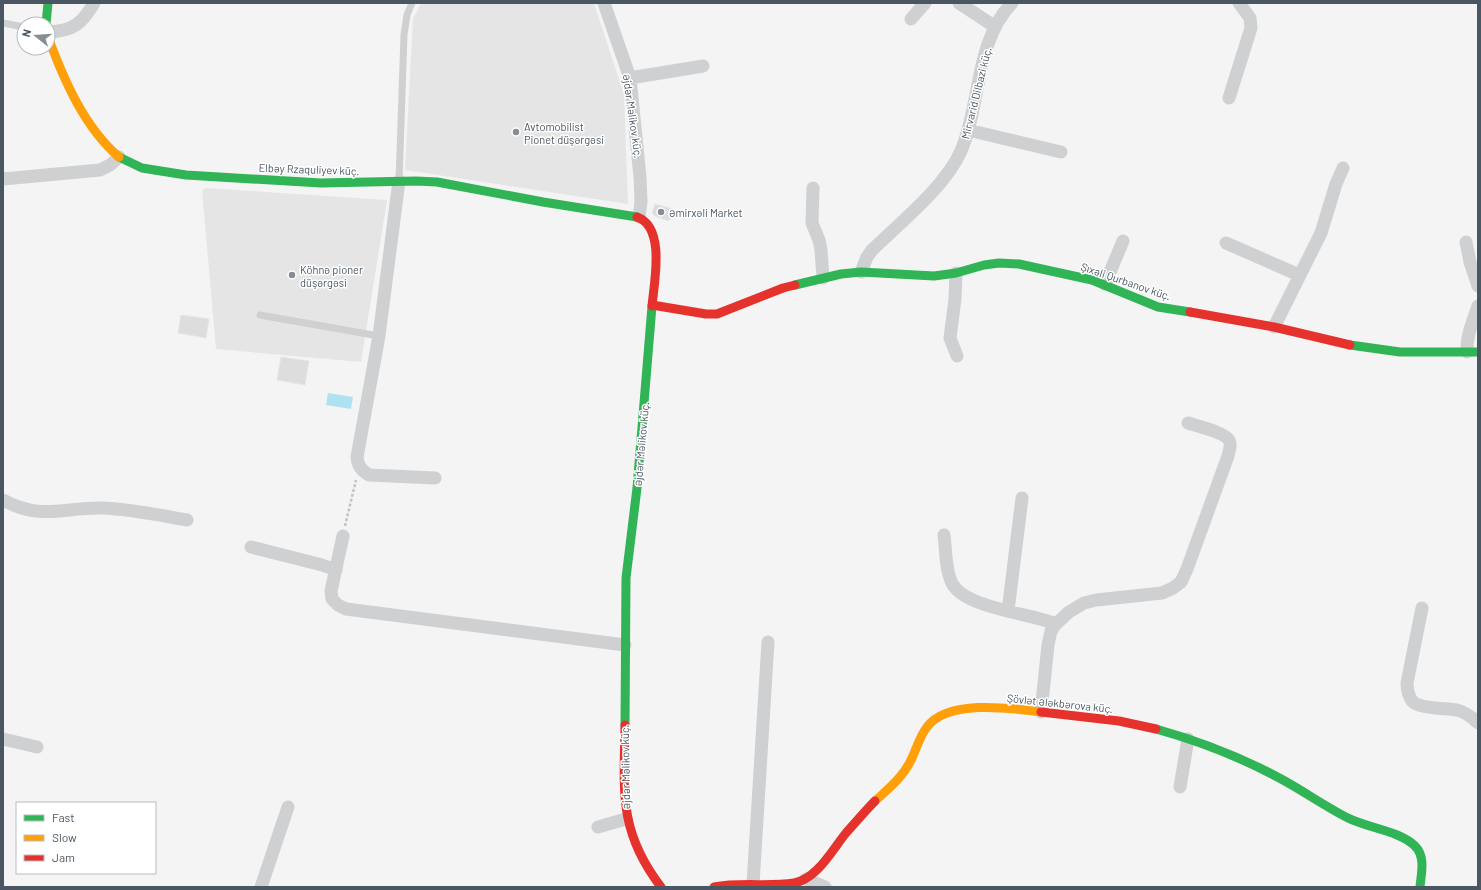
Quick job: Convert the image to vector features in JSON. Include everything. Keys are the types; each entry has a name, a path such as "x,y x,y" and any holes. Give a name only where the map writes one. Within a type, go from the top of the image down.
{"street":[{"path":"47,16 48,3"},
{"path":"56,31 68,29 80,23 94,3"},
{"name":"Əjdər Məlikov küç.","path":"604,3 630,78 640,177 641,202 639,217 654,231 656,244 638,488 626,578 624,797 626,819 631,838 649,872 661,887"},
{"path":"911,19 925,3"},
{"path":"959,3 994,26"},
{"name":"Mirvarid Dilbazi küç.","path":"861,272 867,257 872,250 936,188 951,168 961,151 968,130 986,50 994,26 1003,12 1012,3"},
{"path":"1229,98 1251,28 1250,18 1239,3"},
{"name":"Elbəy Rzaquliyev küç.","path":"55,56 60,69 94,131 102,142 119,157 140,167 186,175 321,183 399,181 437,182 543,202 639,217"},
{"path":"630,78 703,66"},
{"path":"968,130 1061,152"},
{"path":"3,179 100,170 110,165 119,157"},
{"path":"1274,327 1321,233 1336,184 1343,168"},
{"path":"399,181 379,336 358,464 362,470 369,475 435,478"},
{"path":"813,188 812,223 819,240 821,250 823,278"},
{"path":"1105,284 1123,241"},
{"path":"1226,242 1299,275"},
{"path":"1466,242 1470,262 1478,286"},
{"name":"Şıxəli Qurbanov küç.","path":"652,305 706,314 717,314 784,288 852,272 934,276 956,273 984,264 1019,264 1074,275 1105,284 1127,295 1158,307 1274,327 1359,347 1400,352 1472,352"},
{"path":"956,273 955,299 950,338 957,356"},
{"path":"1472,352 1466,344 1478,306"},
{"path":"1041,712 1048,645 1051,631 1056,624 1069,612 1084,603 1096,600 1162,593 1181,582 1231,445 1229,439 1223,435 1188,423"},
{"path":"1008,611 1022,498"},
{"path":"3,500 13,506 29,511 54,512 101,508 187,520"},
{"path":"944,535 948,570 951,581 956,590 970,600 1056,624"},
{"path":"343,536 331,591 332,599 338,605 346,609 625,645"},
{"path":"251,547 336,570"},
{"path":"1422,608 1407,683 1408,692 1413,701 1419,705 1457,710 1468,714 1478,721"},
{"path":"753,884 768,642"},
{"name":"Şövlət Ələkbərova küç.","path":"806,879 866,810 903,773 908,765 920,736 928,725 939,716 956,710 987,708 1016,709 1141,725 1188,739 1269,773 1355,822 1403,839 1415,846 1421,855 1420,887"},
{"path":"3,739 37,747"},
{"path":"1180,787 1188,739"},
{"path":"261,887 288,807"},
{"path":"598,828 626,819"},
{"path":"714,887 793,883 806,879 825,887"}],"lane":[{"path":"399,181 404,35 407,15 412,3"},
{"path":"3,23 16,25"},
{"path":"260,314 379,336"}],"path":[{"path":"343,536 357,476 362,470"}],"shaded area":[{"name":"Avtomobilist Pionet düşərgəsi","path":"421,3 594,3 624,95 628,204 405,170 413,19"},
{"name":"Köhnə pioner düşərgəsi","path":"207,188 387,200 361,362 216,349 202,190"}],"water":[{"path":"328,393 353,397 351,409 326,405"}],"building":[{"path":"655,204 673,209 669,221 655,216 652,213"},
{"path":"181,315 209,319 206,338 178,333"},
{"path":"281,357 309,361 305,385 277,380"}],"traffic: fast":[{"path":"47,16 48,3"},
{"path":"119,157 142,168 186,175 321,183 437,182 543,202 637,217"},
{"path":"795,285 841,274 861,272 934,276 956,273 984,265 999,263 1019,264 1092,280 1158,307 1190,312"},
{"path":"625,725 626,578 637,488 652,306"},
{"path":"1350,345 1400,352 1478,352"},
{"path":"1156,729 1237,757 1283,780 1348,818 1392,833 1409,841 1415,846 1421,855 1422,866 1420,887"}],"traffic: slow":[{"path":"55,56 68,86 85,117 95,132 119,157"},
{"path":"875,801 907,768 924,731 937,718 949,712 980,708 1041,712"}],"traffic: jam":[{"path":"637,217 646,223 652,232 655,243 656,270 652,306"},
{"path":"652,305 706,314 717,314 783,288 795,285"},
{"path":"1190,312 1274,327 1350,345"},
{"path":"1041,712 1119,721 1156,729"},
{"path":"625,725 624,770 626,810 630,829 647,867 661,887"},
{"path":"714,887 794,883 810,876 817,870 846,833 875,801"}],"place":[{"name":"Avtomobilist Pionet düşərgəsi","path":"516,132"},
{"name":"Əmirxəli Market","path":"661,212"},
{"name":"Köhnə pioner düşərgəsi","path":"292,275"}]}
